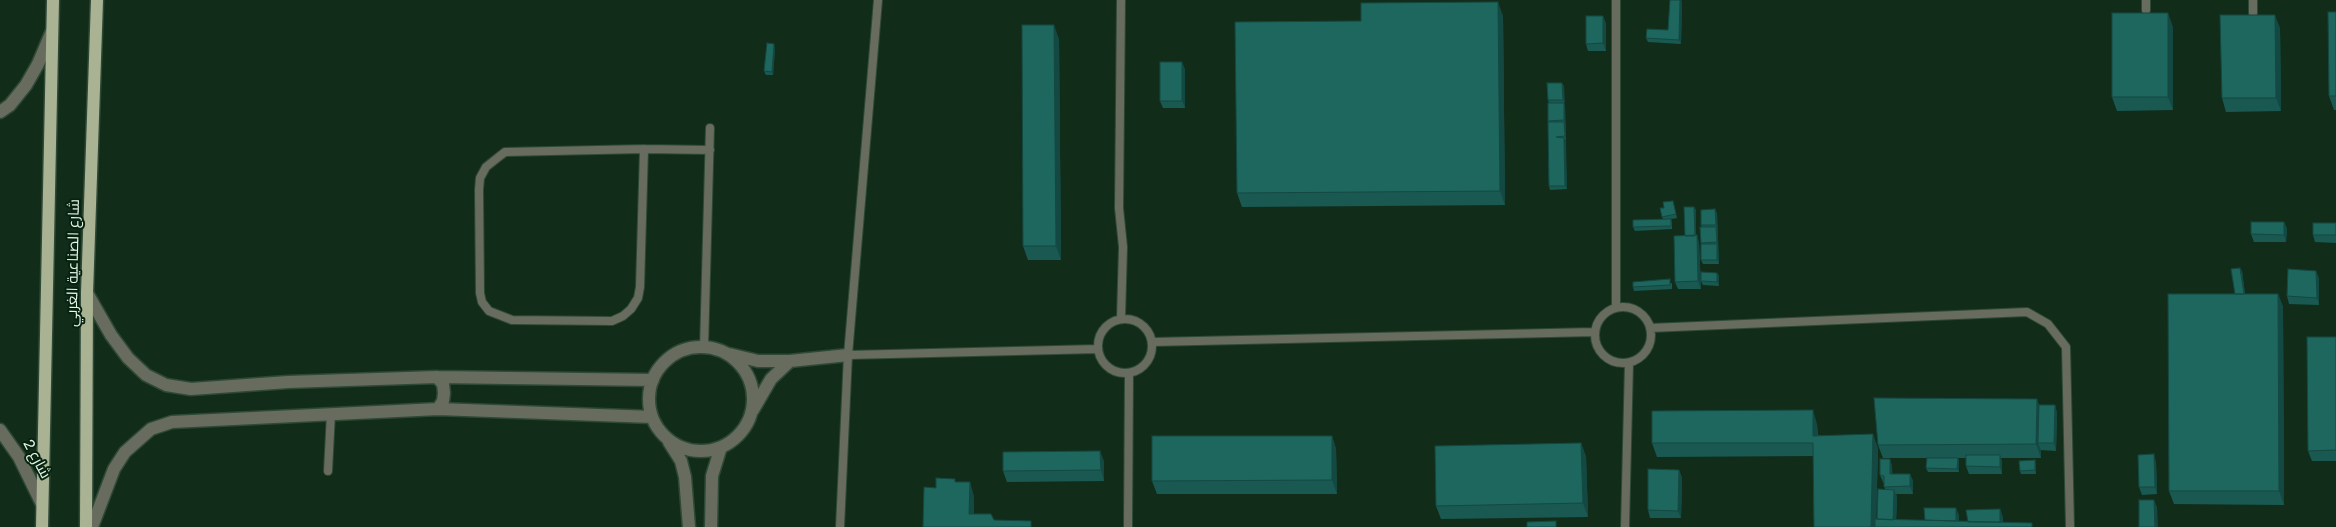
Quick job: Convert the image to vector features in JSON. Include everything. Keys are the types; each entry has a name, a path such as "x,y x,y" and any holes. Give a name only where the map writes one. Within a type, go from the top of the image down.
{"main road":[{"name":"شارع الصناعية الغربي","path":"42,527 53,0"},
{"name":"شارع الصناعية الغربي","path":"86,527 88,293 97,0"}],"street":[{"path":"0,112 10,105 26,85 38,64 52,28"},
{"path":"88,293 112,335 128,358 146,376 166,386 191,390 288,382 438,377 653,380"},
{"path":"690,527 689,504 681,461 652,417 649,398 653,380 662,364 677,353 704,348 758,361 848,355"},
{"path":"722,352 738,363 748,378 753,396 751,414"},
{"path":"663,434 676,444 693,451 721,448 736,438 771,378 790,360"},
{"path":"438,377 443,384 444,393 443,401 438,409"},
{"path":"92,527 114,469 125,452 151,429 172,422 438,409 652,417"},
{"name":"شارع 2","path":"0,430 19,457 42,504"},
{"path":"711,527 712,476 721,448"}],"lane":[{"path":"840,527 848,355 878,0"},
{"path":"1121,0 1118,208 1123,247 1121,318"},
{"path":"1616,0 1616,306"},
{"path":"2146,0 2146,10"},
{"path":"2253,0 2253,13"},
{"path":"704,348 710,128"},
{"path":"644,149 640,287 638,298 632,309 612,321 512,320 490,311 482,302 480,293 480,178 486,167 505,152 644,149 710,150"},
{"path":"1616,306 1634,309 1648,320 1650,328 1651,338 1644,354 1629,363 1611,361 1597,349 1594,332 1601,315 1616,306"},
{"path":"1650,328 2027,312 2048,324 2066,347 2070,527"},
{"path":"1121,318 1138,322 1150,334 1152,342 1149,359 1144,366 1129,373 1120,373 1105,365 1098,349 1101,333 1113,321 1121,318"},
{"path":"1152,342 1594,332"},
{"path":"848,355 1098,349"},
{"path":"1625,527 1629,363"},
{"path":"1128,527 1129,373"},
{"path":"328,471 331,413"}],"building":[{"path":"1670,0 1680,0 1679,40 1646,38 1647,29 1668,30"},
{"path":"1498,2 1500,191 1237,193 1235,22 1361,21 1361,3"},
{"path":"2328,12 2336,12 2336,96 2329,96"},
{"path":"2112,13 2168,13 2168,97 2112,97"},
{"path":"2220,15 2275,15 2276,98 2222,98"},
{"path":"1586,16 1603,16 1603,43 1586,44"},
{"path":"1022,25 1054,25 1056,246 1023,246"},
{"path":"767,43 774,44 772,72 764,71"},
{"path":"1160,62 1182,62 1182,101 1160,101"},
{"path":"1547,83 1562,83 1563,100 1548,100"},
{"path":"1548,103 1564,103 1564,120 1548,121"},
{"path":"1548,122 1564,122 1565,136 1556,137 1564,138 1565,186 1549,186"},
{"path":"1673,201 1676,214 1662,217 1660,208 1664,208 1663,202"},
{"path":"1684,207 1694,207 1695,236 1685,236"},
{"path":"1715,209 1716,225 1701,225 1701,210"},
{"path":"1671,219 1671,226 1633,227 1633,220"},
{"path":"2251,222 2284,222 2284,235 2251,234"},
{"path":"2313,223 2336,223 2336,235 2313,235"},
{"path":"1700,227 1716,227 1717,242 1701,243"},
{"path":"1697,235 1698,281 1675,282 1674,236"},
{"path":"1701,244 1717,244 1717,260 1701,260"},
{"path":"2240,268 2244,294 2235,294 2231,269"},
{"path":"2288,269 2316,271 2317,298 2287,296"},
{"path":"1701,272 1717,273 1717,282 1701,281"},
{"path":"1670,279 1670,285 1633,287 1633,282"},
{"path":"2168,294 2278,294 2279,491 2169,491"},
{"path":"2307,337 2336,337 2336,450 2308,451"},
{"path":"1874,398 2037,399 2036,444 1878,445"},
{"path":"2039,405 2055,405 2054,443 2038,443"},
{"path":"1813,410 1813,436 1873,434 1871,527 1814,527 1813,443 1652,443 1652,411"},
{"path":"1152,436 1332,436 1332,480 1152,481"},
{"path":"1581,443 1583,503 1436,506 1435,446"},
{"path":"1100,451 1101,470 1003,471 1003,452"},
{"path":"2154,454 2155,487 2139,487 2138,455"},
{"path":"1966,455 2000,455 2000,467 1966,466"},
{"path":"1927,458 1958,458 1957,469 1926,468"},
{"path":"1880,459 1890,459 1890,474 1910,474 1910,486 1884,487 1884,476 1880,475"},
{"path":"2035,460 2035,470 2020,471 2019,461"},
{"path":"1648,469 1679,470 1678,511 1648,510"},
{"path":"936,478 955,479 955,482 970,482 969,514 991,514 994,520 1031,521 1031,527 923,527 924,487 936,488"},
{"path":"1878,489 1894,490 1893,520 1877,519"},
{"path":"2139,500 2154,500 2155,527 2139,527"},
{"path":"1924,508 1956,508 1956,521 1925,520"},
{"path":"2000,509 2000,522 1968,522 1966,510"},
{"path":"1875,519 2032,523 2032,527 1875,527"},
{"path":"1556,521 1556,527 1527,527 1527,522"}]}
